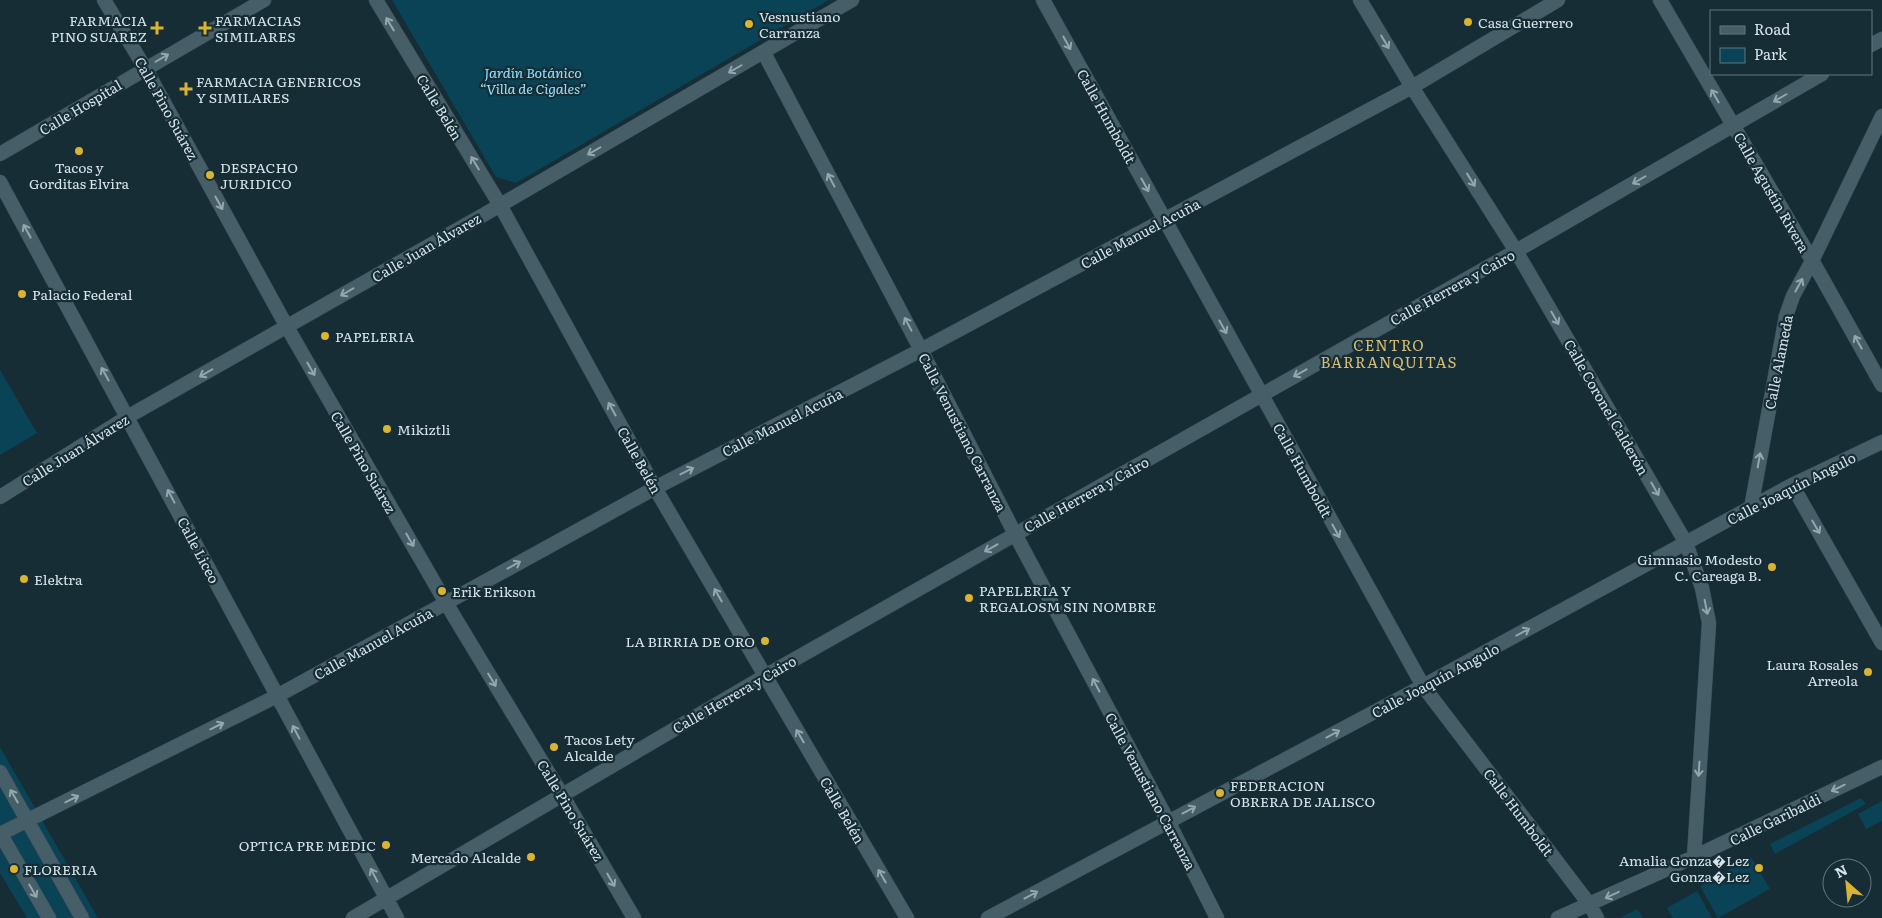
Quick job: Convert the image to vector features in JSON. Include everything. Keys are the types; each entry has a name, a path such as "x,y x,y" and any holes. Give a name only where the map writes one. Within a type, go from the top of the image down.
{"street":[{"name":"Calle Pino Suárez","path":"104,0 145,68 287,327 446,603 634,918"},
{"name":"Calle Hospital","path":"0,154 264,0"},
{"name":"Calle Belén","path":"376,0 500,205 655,488 907,918"},
{"name":"Calle Juan Álvarez","path":"0,497 129,416 500,205 764,53 852,0"},
{"name":"Calle Humboldt","path":"1043,0 1423,686 1590,905 1597,918"},
{"name":"Calle Coronel Calderón","path":"1360,0 1412,87 1516,251 1686,544 1702,588 1709,623 1694,857"},
{"name":"Calle Manuel Acuña","path":"0,834 277,696 655,488 921,350 1412,87 1558,0"},
{"name":"Calle Agustín Rivera","path":"1660,0 1882,385"},
{"name":"Calle Venustiano Carranza","path":"764,53 921,350 1015,534 1168,821 1217,918"},
{"name":"Calle Herrera y Cairo","path":"353,918 765,676 1516,251 1820,75"},
{"name":"Calle Alameda","path":"1751,508 1786,316 1793,296 1812,261 1882,116"},
{"name":"Calle Liceo","path":"0,182 129,416 397,918"},
{"name":"Calle Joaquín Angulo","path":"988,918 1423,686 1792,485 1882,442"},
{"path":"1792,485 1882,642"},
{"name":"Calle Garibaldi","path":"1558,918 1694,857 1882,768"},
{"path":"0,772 82,918"},
{"path":"0,834 48,918"}],"green space":[{"name":"Jardín Botánico “Villa de Cigales”","path":"392,0 829,0 516,183 496,177"},
{"path":"0,370 37,433 0,455"},
{"path":"0,747 98,918 27,918 0,873"},
{"path":"1861,798 1866,804 1775,854 1770,844"},
{"path":"1882,801 1882,821 1866,829 1858,814"},
{"path":"1751,857 1770,889 1718,918 1700,886"},
{"path":"1697,891 1712,918 1673,918 1667,908"},
{"path":"1637,909 1643,918 1622,918 1622,917"}],"place":[{"name":"Casa Guerrero","path":"1468,22"},
{"name":"Vesnustiano Carranza","path":"749,24"},
{"name":"FARMACIA PINO SUAREZ","path":"157,28"},
{"name":"FARMACIAS SIMILARES","path":"205,28"},
{"name":"FARMACIA GENERICOS Y SIMILARES","path":"186,89"},
{"name":"Tacos y Gorditas Elvira","path":"79,151"},
{"name":"DESPACHO JURIDICO","path":"210,175"},
{"name":"Palacio Federal","path":"22,294"},
{"name":"PAPELERIA","path":"325,336"},
{"name":"Mikiztli","path":"387,429"},
{"name":"Gimnasio Modesto C. Careaga B.","path":"1772,567"},
{"name":"Elektra","path":"24,579"},
{"name":"Erik Erikson","path":"442,591"},
{"name":"PAPELERIA Y REGALOSM SIN NOMBRE","path":"969,598"},
{"name":"LA BIRRIA DE ORO","path":"765,641"},
{"name":"Laura Rosales Arreola","path":"1868,672"},
{"name":"Tacos Lety Alcalde","path":"554,747"},
{"name":"FEDERACION OBRERA DE JALISCO","path":"1220,793"},
{"name":"OPTICA PRE MEDIC","path":"386,845"},
{"name":"Mercado Alcalde","path":"531,857"},
{"name":"Amalia Gonza�Lez Gonza�Lez","path":"1759,868"},
{"name":"FLORERIA","path":"14,869"}],"district":[{"name":"CENTRO BARRANQUITAS","path":"1389,352"}]}
